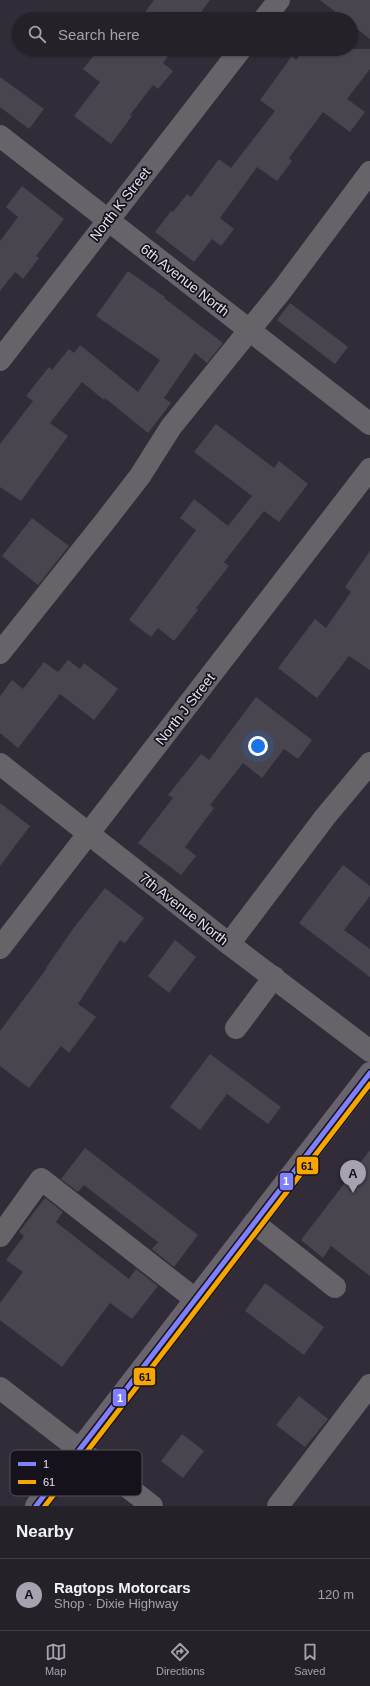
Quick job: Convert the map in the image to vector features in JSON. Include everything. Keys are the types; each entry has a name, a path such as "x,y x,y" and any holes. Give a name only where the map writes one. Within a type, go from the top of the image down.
{"main road":[{"path":"80,1450 370,1073"},
{"path":"36,1506 44,1496"}],"street":[{"path":"270,12 279,0"},
{"name":"North K Street","path":"0,360 236,56"},
{"name":"6th Avenue North","path":"0,136 370,424"},
{"path":"0,654 140,476 172,427 282,290 370,172"},
{"name":"North J Street","path":"0,948 370,469"},
{"path":"229,944 325,817 370,762"},
{"name":"7th Avenue North","path":"0,764 229,944 370,1051"},
{"path":"236,1028 274,977"},
{"path":"0,1236 41,1179 195,1299"},
{"path":"254,1223 335,1287"},
{"path":"278,1506 370,1385"},
{"path":"0,1388 80,1450"},
{"path":"139,1496 152,1506"}],"building":[{"path":"154,0 210,0 201,12 145,12"},
{"path":"320,0 370,0 370,39 358,30 358,12 336,12"},
{"path":"358,49 370,49 370,69 347,99 365,112 350,132 323,112 289,158 292,161 277,181 257,167 220,218 234,229 221,246 212,239 194,262 155,232 171,211 173,212 187,194 191,197 219,159 231,168 275,111 260,100 292,56 296,60 299,56 358,56"},
{"path":"93,56 168,56 163,63 173,71 158,89 153,85 130,115 132,116 111,144 74,116 100,82 83,69"},
{"path":"0,77 44,109 29,129 0,107"},
{"path":"22,186 64,219 36,256 39,258 23,279 15,272 0,291 0,241 18,217 6,207"},
{"path":"128,271 165,297 164,298 223,343 207,363 195,353 164,398 171,403 148,433 105,398 104,400 82,382 50,423 68,436 21,501 0,487 0,444 33,401 26,396 49,367 52,370 69,349 74,353 80,345 138,392 160,360 96,316"},
{"path":"290,303 348,347 335,364 277,320"},
{"path":"216,424 274,468 279,461 308,484 279,522 264,511 224,562 229,566 196,608 198,610 174,641 158,628 151,637 129,620 196,530 180,518 194,499 228,526 252,496 194,452"},
{"path":"32,518 69,546 38,585 2,556"},
{"path":"370,551 370,670 349,656 317,698 278,668 315,619 326,628 351,592 345,587"},
{"path":"68,660 80,669 84,663 118,689 94,720 60,694 18,748 0,733 0,696 12,680 23,689 44,662 58,672"},
{"path":"256,697 312,740 298,759 284,749 262,778 243,763 210,805 214,808 185,847 196,856 181,875 138,843 173,798 168,795 201,754 209,760"},
{"path":"0,803 30,826 0,866"},
{"path":"343,865 370,886 370,896 344,930 370,949 370,977 299,923"},
{"path":"105,888 144,918 125,943 120,940 78,1004 96,1017 69,1053 61,1046 29,1088 0,1066 0,1031 47,968 73,929"},
{"path":"175,940 196,957 169,993 148,976"},
{"path":"210,1054 281,1107 268,1124 227,1094 200,1130 170,1107"},
{"path":"85,1148 198,1235 174,1267 152,1249 158,1242 84,1185 78,1192 61,1179"},
{"path":"370,1150 370,1276 331,1246 323,1258 301,1240"},
{"path":"45,1198 63,1212 56,1222 129,1279 136,1269 158,1286 132,1319 110,1303 62,1367 0,1320 0,1303 23,1272 6,1260 24,1236 19,1232"},
{"path":"265,1283 324,1327 304,1355 245,1311"},
{"path":"299,1396 328,1419 305,1447 276,1425"},
{"path":"182,1434 204,1451 183,1478 161,1461"}],"transit line":[{"name":"1","path":"79,1450 370,1073"},
{"name":"61","path":"88,1450 370,1084"},
{"name":"1","path":"36,1506 44,1496"},
{"name":"61","path":"45,1506 53,1496"}],"place":[{"name":"Ragtops Motorcars","path":"353,1193"}]}
